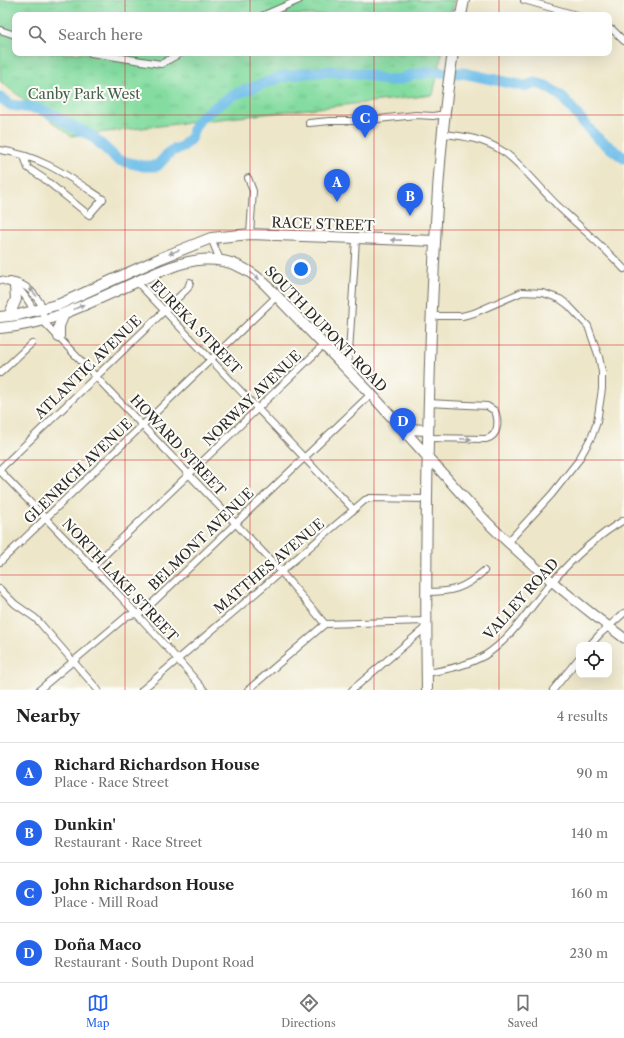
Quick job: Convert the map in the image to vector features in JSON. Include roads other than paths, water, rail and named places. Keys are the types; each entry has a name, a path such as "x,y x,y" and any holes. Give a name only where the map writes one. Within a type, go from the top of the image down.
{"main road":[{"path":"461,12 464,0"},
{"path":"426,690 426,499 428,403 435,241 443,134 448,84 453,56"},
{"name":"RACE STREET","path":"211,238 250,234 435,241"},
{"path":"4,316 39,310 67,301 161,258 211,238"},
{"name":"SOUTH DUPONT ROAD","path":"0,328 64,314 176,265 192,260 220,260 241,267 252,273 265,284 371,394 427,456"},
{"path":"95,300 105,291 122,283 126,274"},
{"path":"4,316 16,299 7,282"},
{"path":"59,337 59,326 64,314"},
{"path":"398,424 408,429 427,434"}],"street":[{"path":"271,12 299,0"},
{"path":"524,0 566,12"},
{"path":"0,30 12,34"},
{"path":"612,30 624,41"},
{"path":"110,56 161,64 176,56"},
{"path":"309,123 358,121 445,114"},
{"path":"443,134 469,137 489,144 504,152 560,208 607,250 624,269"},
{"path":"0,150 24,156 40,160 57,169 103,199 89,215 43,178 28,168 24,156"},
{"path":"248,178 253,191 250,234"},
{"path":"211,238 220,260"},
{"path":"348,370 356,239"},
{"path":"7,282 25,295 39,310"},
{"path":"7,282 16,282 29,288 37,297 42,320"},
{"name":"EUREKA STREET","path":"137,282 354,510"},
{"name":"ATLANTIC AVENUE","path":"0,470 188,288 190,282"},
{"path":"432,316 462,316 474,313 522,292 543,293 560,298 588,326 599,357 602,372 602,389 597,422 592,436 578,461 552,494 508,542"},
{"name":"GLENRICH AVENUE","path":"0,562 276,297"},
{"name":"HOWARD STREET","path":"42,320 282,572 325,624"},
{"path":"0,373 32,343"},
{"name":"NORWAY AVENUE","path":"92,567 324,345"},
{"name":"BELMONT AVENUE","path":"39,690 127,616 143,612 371,394"},
{"path":"427,434 486,439 494,435 498,427 495,411 487,406 428,403"},
{"name":"SOUTH DUPONT ROAD","path":"427,456 492,527 508,542 552,582 624,638"},
{"name":"NORTH LAKE STREET","path":"0,470 136,614 204,690"},
{"name":"MATTHES AVENUE","path":"142,690 365,500 370,498 426,499"},
{"name":"VALLEY ROAD","path":"426,673 462,667 485,655 510,634 552,582 582,552 624,520"},
{"path":"426,592 444,592 455,590 468,583 484,571"},
{"path":"0,589 15,604 35,618 98,690"},
{"path":"593,642 624,612"},
{"path":"248,690 325,624 426,624"},
{"path":"352,690 426,624"},
{"path":"553,690 576,662"}],"waterway":[{"path":"0,97 11,105 39,109 56,116 92,136 118,160 143,166 157,166 171,151 182,147 191,138 194,128 201,117 233,95 281,77 332,71 364,74 385,80 398,80 411,75 430,72 463,73 524,86 535,83 546,86 561,96 596,137 624,158"}],"place":[{"name":"John Richardson House","path":"365,138"},
{"name":"Richard Richardson House","path":"337,202"},
{"name":"Dunkin'","path":"410,216"},
{"name":"Doña Maco","path":"403,441"}],"park label":[{"name":"Canby Park West","path":"84,94"}]}
